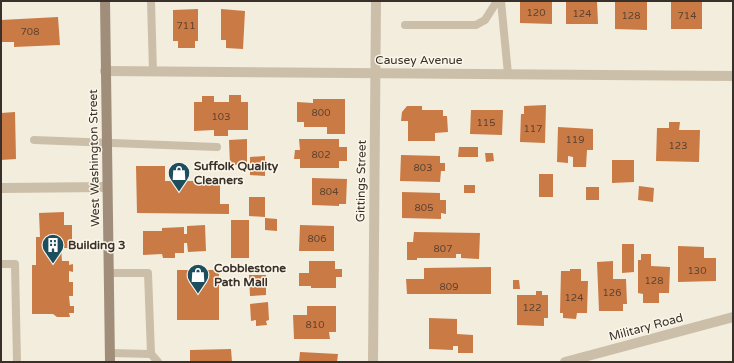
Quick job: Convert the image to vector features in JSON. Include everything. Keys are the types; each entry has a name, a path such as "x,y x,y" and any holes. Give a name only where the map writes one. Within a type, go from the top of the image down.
{"main road":[{"name":"West Washington Street","path":"105,1 110,358"}],"street":[{"name":"Gittings Street","path":"374,362 376,1"},
{"name":"Causey Avenue","path":"105,71 733,76"},
{"path":"1,188 107,187"},
{"name":"Military Road","path":"565,362 733,317"}],"lane":[{"path":"151,1 153,72"},
{"path":"406,25 476,24 485,20 497,1"},
{"path":"500,1 508,74"},
{"path":"34,140 217,147"},
{"path":"1,264 15,264 17,362"},
{"path":"109,273 148,273 151,354 158,362"},
{"path":"110,358 151,354"}],"building":[{"path":"520,1 552,1 552,24 520,23"},
{"path":"566,1 597,1 598,24 566,24"},
{"path":"615,1 647,1 647,30 615,29"},
{"path":"671,1 702,1 702,29 671,29"},
{"path":"198,9 198,41 195,41 195,48 178,48 178,41 173,41 173,10"},
{"path":"221,9 245,11 243,49 226,48 226,40 221,40"},
{"path":"58,17 60,45 14,47 14,42 1,42 1,20"},
{"path":"229,95 241,95 241,102 248,102 248,130 228,130 228,136 214,136 214,130 194,131 194,102 202,102 202,96 214,96 214,102 229,102"},
{"path":"313,99 345,99 345,134 327,134 327,127 304,127 304,122 297,122 297,102 313,103"},
{"path":"546,105 545,143 520,142 521,114 524,114 524,106"},
{"path":"407,106 422,106 422,110 443,110 443,116 447,116 448,132 435,133 435,141 408,141 408,121 401,121 402,112"},
{"path":"471,110 503,110 502,135 470,134"},
{"path":"15,112 16,159 1,160 1,113"},
{"path":"669,122 680,122 679,130 700,130 699,162 656,161 657,128 669,128"},
{"path":"558,127 593,129 593,150 587,150 586,167 573,167 573,157 568,156 568,163 557,162"},
{"path":"247,139 247,165 230,165 229,140"},
{"path":"299,139 339,139 339,147 347,147 347,161 339,161 339,168 300,168 300,159 294,159 295,150 300,150"},
{"path":"459,147 478,147 478,157 458,157"},
{"path":"485,153 493,153 494,161 486,162"},
{"path":"401,155 440,156 440,163 445,163 445,171 441,171 440,182 400,181"},
{"path":"265,156 265,176 250,175 250,157"},
{"path":"612,160 634,160 634,182 612,183"},
{"name":"Suffolk Quality Cleaners","path":"136,166 165,166 165,181 220,181 220,204 229,204 229,214 137,213"},
{"path":"539,174 553,174 553,197 539,197"},
{"path":"312,178 347,179 346,204 339,204 339,206 312,205"},
{"path":"464,185 475,185 475,193 464,193"},
{"path":"639,186 654,188 653,202 638,200"},
{"path":"586,187 599,187 599,200 586,200"},
{"path":"402,192 440,193 440,200 446,200 446,214 441,213 441,219 402,218"},
{"path":"249,197 265,197 265,217 249,216"},
{"name":"Building 3","path":"64,212 64,225 72,225 72,240 71,248 61,248 62,261 69,261 69,265 73,264 73,272 69,271 69,282 73,282 73,296 69,296 70,306 74,306 74,313 69,313 70,317 57,317 53,314 32,314 32,265 36,265 36,237 40,237 39,213"},
{"path":"265,218 277,219 277,231 265,230"},
{"path":"231,220 249,220 249,258 231,258"},
{"path":"205,225 206,251 188,252 187,243 184,243 184,253 175,253 175,258 163,258 162,254 143,255 143,231 162,231 162,228 184,227 184,234 187,234 187,226"},
{"path":"300,225 334,226 334,251 299,251"},
{"path":"414,232 480,233 479,259 461,258 461,254 456,254 456,258 417,258 417,260 407,260 407,242 413,242"},
{"path":"622,244 634,244 634,272 622,273"},
{"path":"678,246 704,247 704,258 716,258 716,281 678,282"},
{"path":"641,254 651,254 651,266 670,267 669,293 659,293 659,303 643,303 643,294 638,293 638,260 641,260"},
{"path":"309,261 335,261 335,269 342,269 342,277 336,277 336,288 311,288 311,286 299,286 299,273 309,273"},
{"path":"613,261 613,279 626,279 627,304 623,304 623,311 599,311 597,262"},
{"path":"491,267 491,294 407,294 406,279 424,279 424,268"},
{"path":"570,269 581,269 581,281 588,281 587,313 577,313 576,319 563,318 563,313 560,313 561,271 570,271"},
{"name":"Cobblestone Path Mall","path":"177,270 219,270 219,320 177,320"},
{"path":"249,275 266,275 266,295 250,296"},
{"path":"513,280 519,280 520,289 513,289"},
{"path":"536,291 542,291 542,295 548,295 548,318 544,318 544,326 517,325 517,295 536,295"},
{"path":"268,302 269,320 266,321 267,325 256,326 256,320 251,321 250,304"},
{"path":"307,306 336,306 336,332 329,332 330,339 294,339 293,315 307,315"},
{"path":"429,318 457,319 457,334 473,335 473,353 458,353 458,346 453,346 453,350 429,349"},
{"path":"231,349 232,362 190,362 190,350"},
{"path":"300,352 338,354 337,362 299,362"}],"place":[{"name":"Suffolk Quality Cleaners","path":"179,192"},
{"name":"Building 3","path":"53,264"},
{"name":"Cobblestone Path Mall","path":"198,294"}]}
